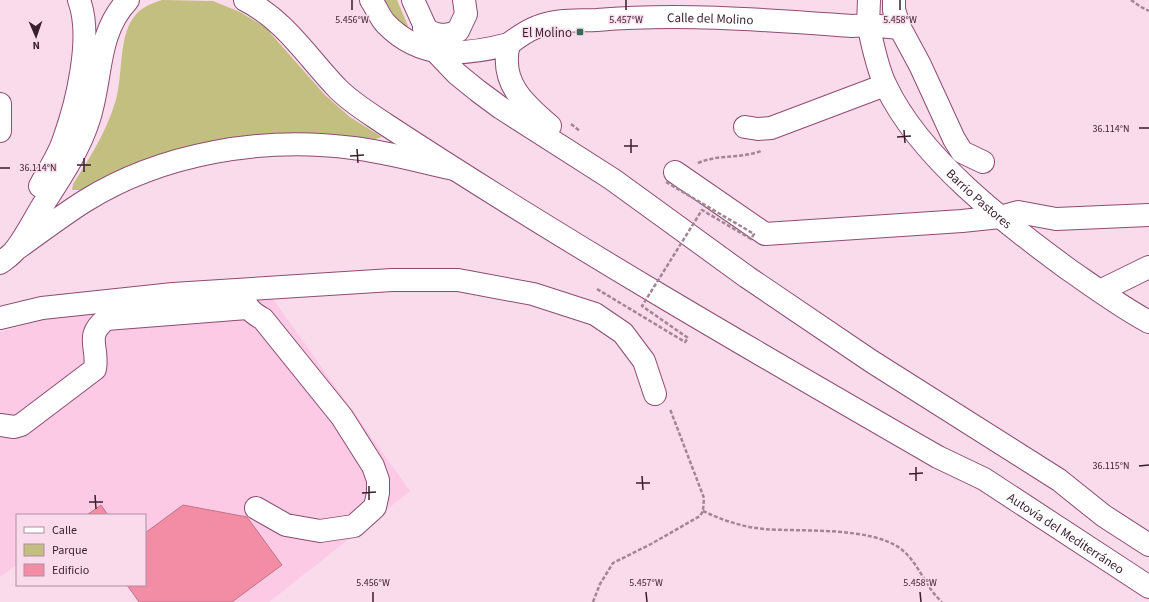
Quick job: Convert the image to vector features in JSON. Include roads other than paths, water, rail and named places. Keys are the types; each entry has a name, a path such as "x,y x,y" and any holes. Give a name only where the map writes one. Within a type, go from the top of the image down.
{"main road":[{"path":"5,252 12,231 33,199 64,140 80,86 84,44 83,24 79,0"},
{"path":"5,252 70,164 88,122 98,82 104,43 109,27 117,12 128,0"},
{"name":"Autovía del Mediterráneo","path":"245,0 268,13 285,29 338,90 357,105 666,300 938,457 984,479 1149,587"},
{"path":"371,0 385,23 395,32 411,44 436,53 482,51 508,44 506,68 515,90 526,105 612,179"},
{"path":"413,0 436,53 457,74 501,108 612,179 747,277 871,361 1059,480 1104,516 1149,545"},
{"path":"424,28 440,36 449,35 458,31 466,14 464,0"},
{"path":"868,25 870,0"},
{"path":"894,0 894,10 900,28 920,65 954,139 962,152 983,162"},
{"name":"Calle del Molino","path":"508,44 524,32 544,24 558,21 623,17 669,16 852,26 868,25 900,28"},
{"name":"Barrio Pastores","path":"868,25 885,85 912,129 939,160 1017,232 1100,291 1149,322"},
{"path":"745,127 758,130 771,128 885,85"},
{"path":"0,104 0,131"},
{"path":"5,252 85,201 132,177 208,153 278,146 320,145 353,148 394,155 460,171"},
{"path":"671,177 765,234 1000,217 1018,212 1056,219 1149,215"},
{"path":"1100,291 1149,267"},
{"path":"0,425 14,427 21,425 95,369 96,360 92,344 93,336 96,329 106,319 392,280 458,280 533,294 595,314 624,333 644,361 655,394"},
{"path":"0,318 42,308 173,294 245,299"},
{"path":"245,299 255,315 264,319 342,417 373,466 378,480 378,493 375,507 354,526 320,531 286,525 256,508"}],"place":[{"name":"El Molino","path":"580,32"}]}
